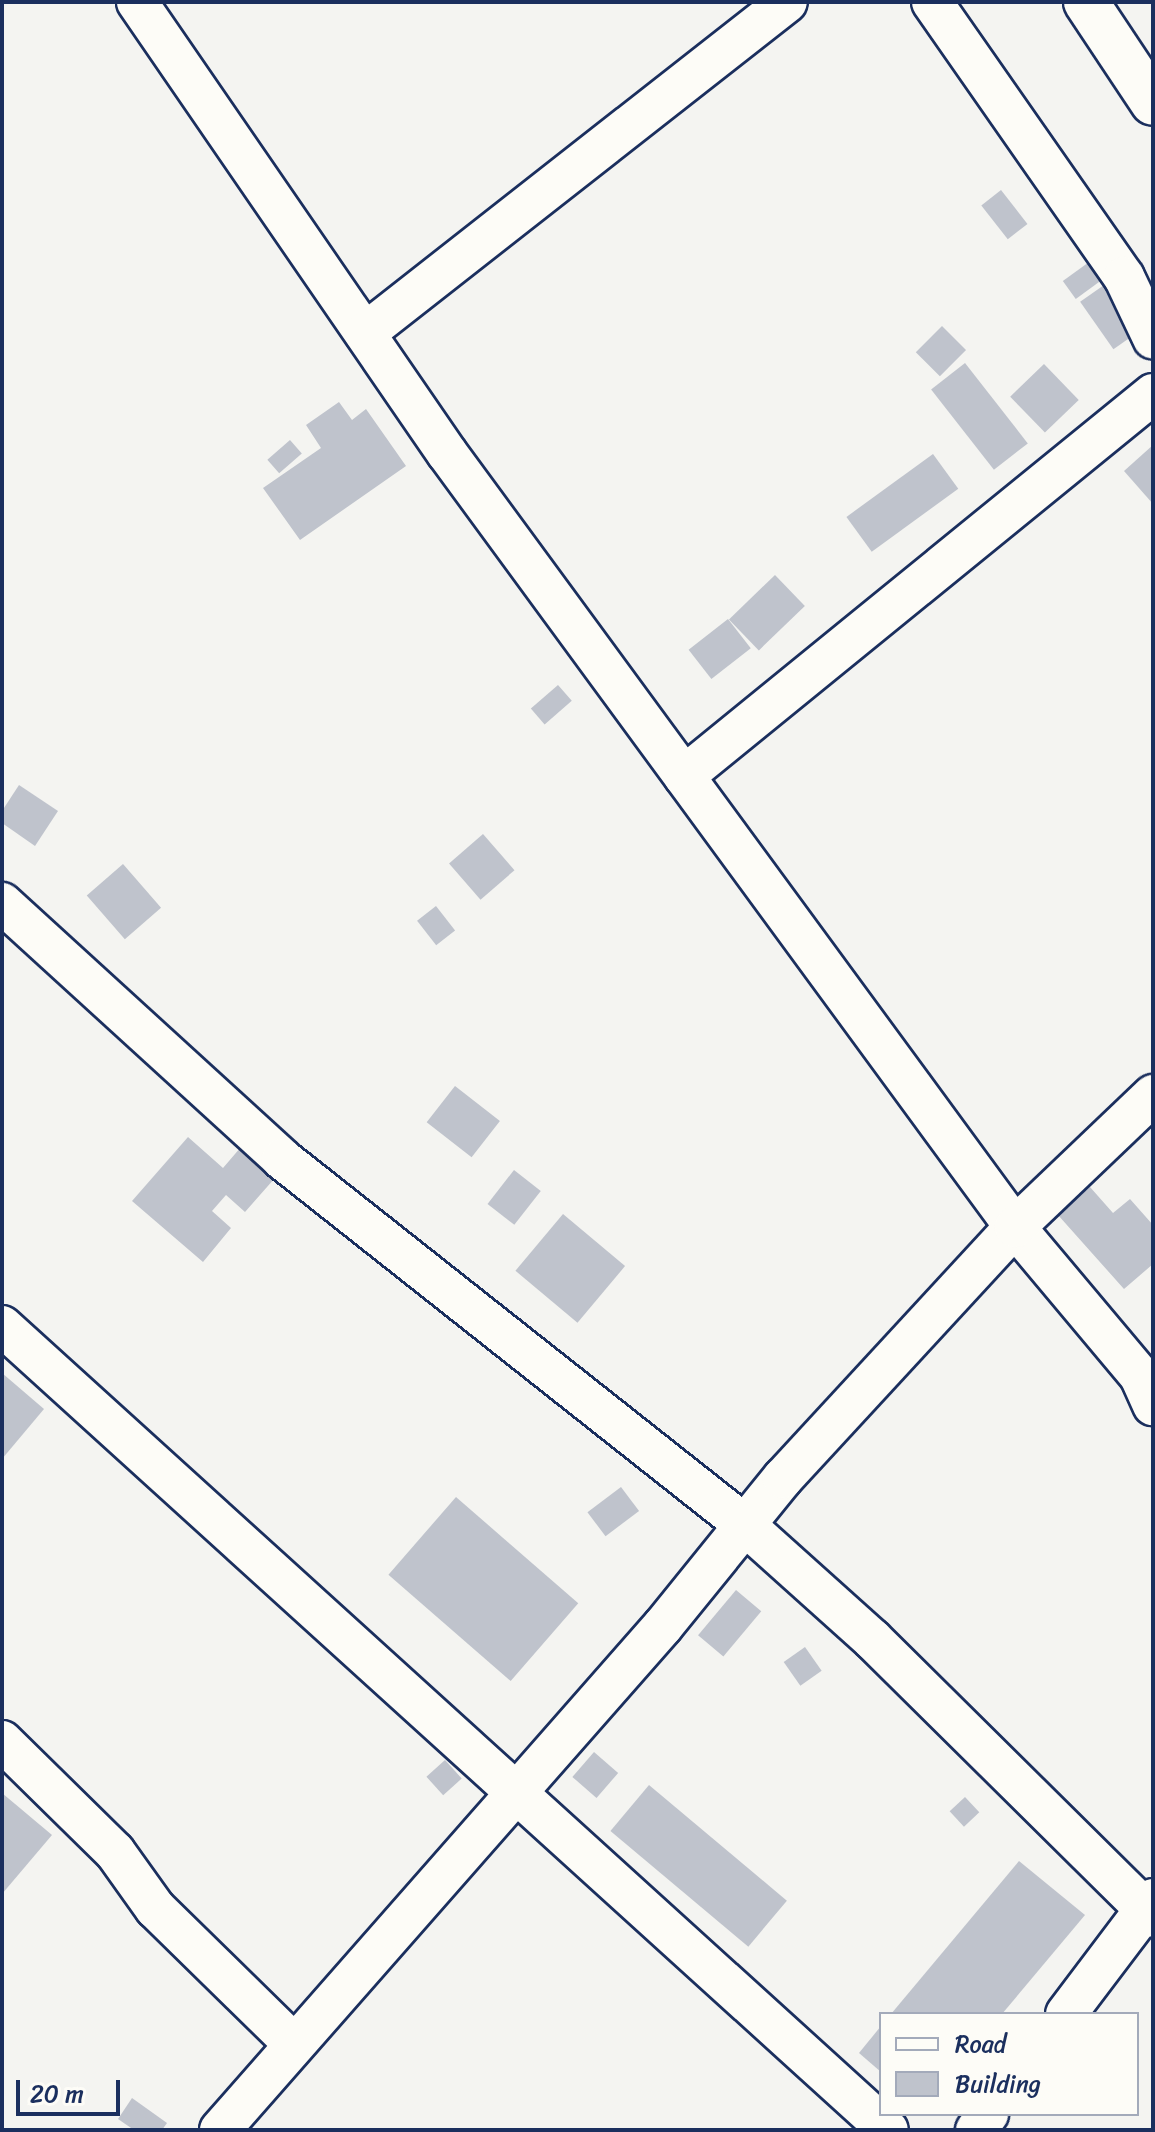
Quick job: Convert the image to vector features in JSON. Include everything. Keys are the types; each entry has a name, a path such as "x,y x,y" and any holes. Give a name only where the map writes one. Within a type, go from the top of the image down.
{"highway":[{"path":"1086,2 1153,103"}],"street":[{"path":"137,2 365,333 684,776 1015,1227 1140,1376 1153,1405"},
{"path":"365,333 787,2"},
{"path":"932,2 1124,277 1153,338"},
{"path":"684,776 1153,394"},
{"path":"2,903 282,1159 745,1525 905,1671 1151,1909 1068,2012"},
{"path":"220,2130 745,1525 1015,1227 1153,1095"},
{"path":"2,1326 888,2130"},
{"path":"2,1741 115,1852 155,1908 294,2044"}],"building":[{"path":"1001,190 1027,224 1008,239 981,205"},
{"path":"1096,257 1109,275 1076,299 1063,281"},
{"path":"1117,276 1150,324 1113,349 1080,302"},
{"path":"942,326 966,350 940,376 916,352"},
{"path":"965,363 1028,443 994,470 931,389"},
{"path":"1044,364 1079,400 1045,433 1010,397"},
{"path":"339,402 352,420 366,409 406,466 300,540 263,488 321,448 306,425"},
{"path":"290,440 302,454 279,473 267,460"},
{"path":"1153,445 1153,504 1124,471"},
{"path":"933,454 958,489 872,552 846,517"},
{"path":"775,575 805,606 759,650 729,619"},
{"path":"728,619 751,648 711,679 689,650"},
{"path":"558,685 572,701 545,724 531,709"},
{"path":"19,785 58,811 35,846 2,823 2,811"},
{"path":"483,834 514,870 481,900 449,864"},
{"path":"123,864 161,908 125,939 87,895"},
{"path":"436,906 455,930 436,945 417,921"},
{"path":"455,1086 500,1121 472,1157 427,1122"},
{"path":"188,1137 223,1168 247,1140 282,1170 245,1212 226,1195 212,1211 231,1228 203,1262 132,1201"},
{"path":"514,1170 541,1191 514,1225 488,1204"},
{"path":"1090,1187 1113,1213 1130,1199 1153,1225 1153,1264 1124,1289 1058,1215"},
{"path":"563,1214 625,1266 577,1323 515,1271"},
{"path":"2,1373 44,1409 2,1459"},
{"path":"621,1487 639,1511 606,1536 587,1512"},
{"path":"456,1497 578,1603 511,1681 388,1575"},
{"path":"736,1590 761,1611 723,1656 698,1635"},
{"path":"805,1647 822,1671 800,1686 784,1662"},
{"path":"594,1752 618,1773 597,1798 572,1777"},
{"path":"445,1760 462,1779 443,1795 426,1777"},
{"path":"649,1785 787,1901 748,1947 610,1831"},
{"path":"2,1793 52,1835 2,1894"},
{"path":"965,1797 979,1812 964,1827 950,1811"},
{"path":"1019,1861 1085,1915 1004,2012 893,2012"},
{"path":"879,2028 879,2070 859,2053"},
{"path":"132,2098 167,2123 162,2130 134,2130 118,2119"}]}
